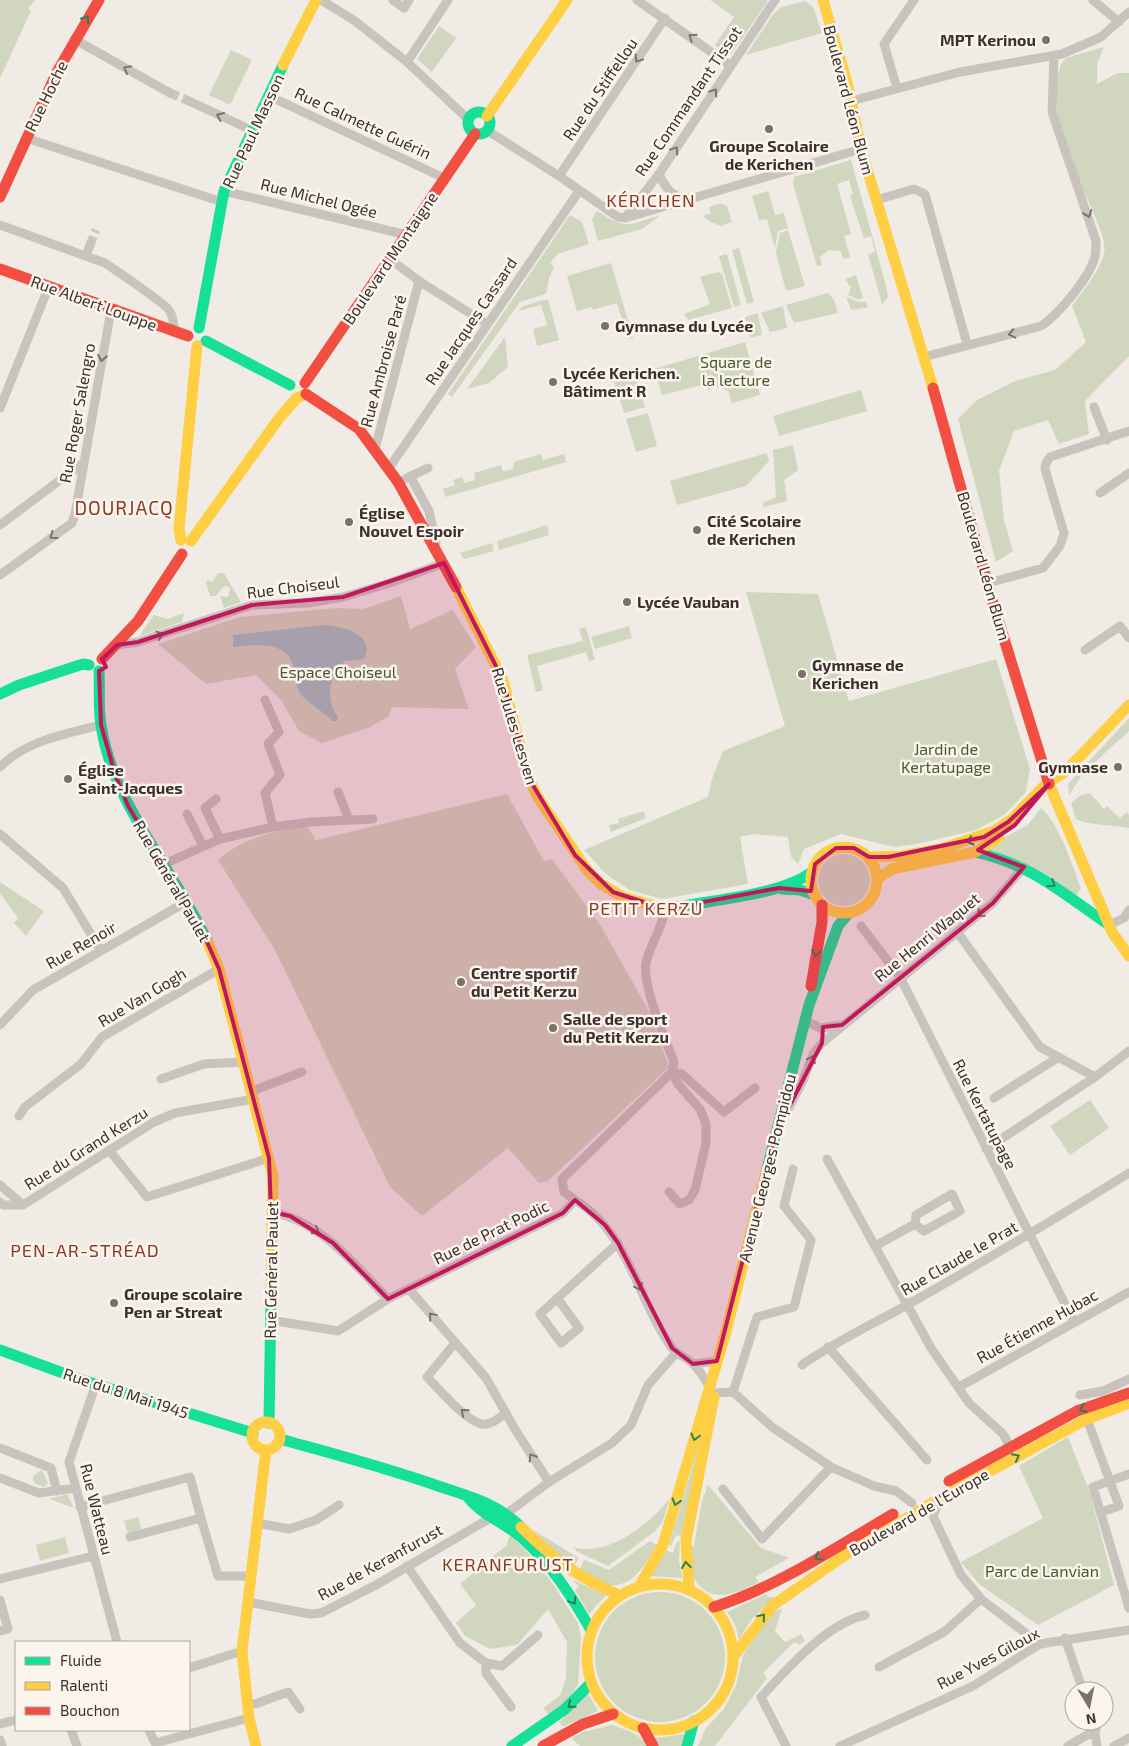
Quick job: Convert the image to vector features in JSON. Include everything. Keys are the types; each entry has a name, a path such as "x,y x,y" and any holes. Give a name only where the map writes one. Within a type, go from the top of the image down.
{"main road":[{"name":"Rue Hoche","path":"0,197 74,39 99,0"},
{"name":"Rue Paul Masson","path":"199,328 223,196 251,130 316,0"},
{"path":"487,116 567,0"},
{"name":"Boulevard Léon Blum","path":"823,0 851,101 861,149 1049,784 1110,925"},
{"path":"477,113 487,116 490,123 488,131 475,134 468,126 469,120 477,113"},
{"name":"Boulevard Montaigne","path":"186,541 298,391 475,134"},
{"name":"Rue Albert Louppe","path":"0,268 111,310 188,336"},
{"path":"0,694 19,685 83,664 94,668 93,658 102,659 138,621 182,554 178,546 186,541 179,528 202,344 207,335 199,328 190,331 188,336 192,345 202,344"},
{"name":"Rue Jules Lesven","path":"202,344 298,391 359,429 375,448 398,482 483,637 504,680 528,777 537,796 586,870 613,892 640,903 665,909 779,888 800,881 812,872"},
{"name":"Rue Général Paulet","path":"94,668 102,725 115,774 128,806 198,922 219,969 269,1158 272,1176 269,1422"},
{"path":"878,879 892,869 975,852 997,839 1028,812 1049,784 1068,768 1129,705"},
{"path":"868,858 902,855 984,837 1008,822 1043,786 1049,784"},
{"path":"836,848 854,848 868,858 873,864 878,879 877,887 870,902 849,913 834,912 818,900 811,884 812,872 821,857 836,848"},
{"path":"975,852 994,856 1024,867 1047,880 1110,925 1116,940 1129,956"},
{"name":"Rue Jules Lesven","path":"779,888 800,890 818,900"},
{"name":"Avenue Georges Pompidou","path":"809,1004 822,922 818,900"},
{"name":"Avenue Georges Pompidou","path":"640,1585 663,1545 712,1389 809,1004 838,926 849,913"},
{"name":"Avenue Georges Pompidou","path":"689,1589 686,1540 717,1361 726,1332"},
{"name":"Rue du 8 Mai 1945","path":"0,1350 96,1384 253,1433"},
{"name":"Boulevard de l'Europe","path":"714,1607 738,1601 766,1588 1010,1446 1077,1411 1129,1393"},
{"name":"Boulevard de l'Europe","path":"734,1656 762,1616 781,1598 848,1553 911,1504 942,1496 1087,1419 1129,1403"},
{"path":"269,1422 278,1428 280,1439 275,1447 266,1450 255,1445 253,1433 259,1425 269,1422"},
{"path":"280,1439 392,1469 467,1496 478,1498 517,1521 560,1564 593,1585 619,1595"},
{"path":"256,1746 249,1718 242,1651 266,1450"},
{"path":"467,1496 473,1505 510,1528 553,1572 591,1630"},
{"path":"673,1584 689,1589 703,1597 714,1607 730,1633 734,1656 732,1672 727,1686 710,1710 694,1721 662,1730 643,1728 627,1723 613,1714 591,1683 587,1666 591,1630 603,1611 619,1595 640,1585 673,1584"},
{"path":"512,1746 558,1716 591,1683"},
{"path":"542,1746 583,1724 613,1714"},
{"path":"687,1746 694,1721"},
{"path":"643,1728 653,1746"}],"street":[{"path":"321,0 355,21 407,62 469,120"},
{"path":"393,0 404,8 409,0"},
{"path":"407,62 448,0"},
{"path":"637,0 731,66"},
{"name":"Rue Commandant Tissot","path":"625,218 659,174 775,0"},
{"path":"897,88 884,44 914,0"},
{"path":"1096,1 1119,22"},
{"path":"851,101 966,71 1054,56 1101,37 1129,12"},
{"name":"Rue du Stiffellou","path":"559,176 665,18"},
{"path":"74,39 170,93"},
{"path":"924,357 967,344 1041,326 1052,319 1089,271 1095,256 1096,241 1052,112 1054,56"},
{"name":"Rue Calmette Guérin","path":"268,96 444,178"},
{"path":"189,101 251,130"},
{"path":"488,131 559,176 618,217 625,218 861,149"},
{"name":"Rue Michel Ogée","path":"26,138 223,196 407,235"},
{"path":"659,174 670,191 680,198 695,199"},
{"path":"876,200 914,189 925,194 967,344"},
{"name":"Rue Jacques Cassard","path":"389,468 579,191"},
{"path":"0,225 112,267 168,308 174,325 174,332"},
{"path":"86,256 90,245"},
{"path":"390,259 419,281 487,324"},
{"name":"Rue Ambroise Paré","path":"375,448 419,281"},
{"path":"0,408 49,286"},
{"name":"Rue Roger Salengro","path":"0,575 72,523 111,310"},
{"path":"1094,407 1107,440"},
{"path":"988,583 1043,568 1064,540 1045,469 1050,457 1107,440 1129,431"},
{"path":"0,525 83,463"},
{"path":"398,482 428,468"},
{"path":"1100,494 1129,473"},
{"name":"Rue Jules Lesven","path":"410,476 429,511 441,559"},
{"name":"Rue Choiseul","path":"116,645 132,644 252,605 308,603 343,597 390,583 441,559"},
{"path":"1085,650 1120,626 1129,638"},
{"path":"265,700 279,732 268,744 280,775 265,793 273,827"},
{"path":"0,766 25,749 102,725"},
{"path":"338,792 349,820"},
{"path":"216,799 205,808 220,839"},
{"path":"187,814 203,846"},
{"path":"162,865 220,839 273,827 373,819"},
{"path":"0,834 63,888 101,951"},
{"name":"Rue Henri Waquet","path":"775,1134 803,1081 813,1054 822,1043 900,977 958,933 993,903 1024,867"},
{"name":"Rue Renoir","path":"0,1025 33,990 186,902"},
{"path":"665,909 662,928 646,963 646,983 674,1062 672,1072 678,1084 700,1109 706,1124 695,1190 689,1200 680,1204 669,1192"},
{"path":"1110,925 1124,918 1129,910"},
{"name":"Rue Kertatupage","path":"861,926 900,977 1074,1322"},
{"path":"958,933 1040,1046 1095,1077"},
{"name":"Rue Van Gogh","path":"19,1116 25,1107 81,1064 102,1037 219,969"},
{"path":"805,1020 820,1028 842,1025"},
{"path":"820,1028 822,1043"},
{"path":"986,1149 1095,1077 1129,1051"},
{"path":"994,1098 1060,1057"},
{"path":"161,1079 204,1064 243,1062"},
{"path":"253,1095 302,1072"},
{"path":"672,1072 682,1074 724,1112 755,1088"},
{"name":"Rue de Prat Podic","path":"270,1320 338,1331 388,1299 563,1213 575,1200 564,1192 562,1179 588,1151 672,1072"},
{"name":"Rue du Grand Kerzu","path":"23,1205 136,1131 175,1113 253,1095"},
{"path":"108,1150 147,1197 269,1158"},
{"path":"826,1159 931,1348 969,1403 1003,1434 1010,1446"},
{"name":"Avenue Georges Pompidou","path":"733,1392 757,1317 794,1307 811,1240 784,1206 792,1170"},
{"name":"Rue Claude le Prat","path":"802,1365 828,1347 907,1305 1030,1235 1129,1173"},
{"path":"0,1185 23,1205"},
{"path":"952,1194 960,1211 924,1231 915,1224 916,1215 952,1194"},
{"path":"575,1200 605,1225 618,1243 645,1300 676,1352 694,1364 712,1389 733,1392 772,1427 831,1467 874,1486 896,1491 911,1504 933,1516 960,1575 981,1599 1040,1644"},
{"path":"0,1202 3,1205 23,1205"},
{"path":"272,1212 290,1216 333,1243 388,1299"},
{"path":"875,1246 915,1224"},
{"path":"557,1298 579,1328 561,1342 540,1314 557,1298 618,1243"},
{"path":"409,1289 486,1378 516,1431 549,1482"},
{"name":"Rue Étienne Hubac","path":"959,1387 1129,1292"},
{"path":"455,1343 427,1377 465,1414 480,1424 490,1423 506,1413"},
{"path":"828,1347 927,1460"},
{"path":"506,1514 549,1482 611,1444 631,1425 648,1385 676,1352"},
{"path":"694,1364 717,1361"},
{"path":"1080,1395 1103,1391 1129,1379"},
{"name":"Rue Watteau","path":"96,1384 68,1462 117,1641"},
{"path":"1087,1419 1120,1506 1102,1512"},
{"path":"0,1448 51,1468 57,1491"},
{"path":"722,1489 762,1539 831,1467"},
{"path":"1129,1474 1093,1487 1129,1608"},
{"path":"80,1507 190,1477 200,1518 218,1576 251,1576"},
{"path":"0,1478 39,1493 75,1488"},
{"path":"933,1516 942,1496"},
{"path":"257,1523 289,1529 316,1520 339,1505"},
{"name":"Rue de Keranfurust","path":"248,1602 310,1614 321,1613 492,1517"},
{"path":"130,1537 200,1518"},
{"path":"0,1579 93,1556"},
{"path":"407,1566 460,1643 486,1663 502,1666 538,1635"},
{"path":"879,1667 944,1632 981,1599"},
{"path":"0,1600 8,1629 0,1631"},
{"path":"786,1746 761,1697 806,1650 854,1617 865,1615"},
{"name":"Rue Yves Giloux","path":"840,1746 973,1686 1040,1644 1066,1638 1129,1630"},
{"path":"1066,1638 1080,1681"},
{"path":"190,1668 242,1651"},
{"path":"486,1663 486,1673 511,1707"},
{"path":"247,1704 255,1704 288,1692 300,1709"},
{"path":"149,1731 155,1743 249,1718"},
{"path":"0,1724 15,1720"},
{"path":"71,1731 77,1746"},
{"path":"1068,1746 1094,1731"},
{"path":"1096,1731 1097,1746"},
{"path":"1114,1746 1129,1738"},
{"path":"0,1740 2,1746"}],"highlighted area":[{"path":"444,563 503,680 528,777 575,855 613,892 665,909 779,888 811,891 815,864 836,848 854,848 869,857 888,857 984,837 1008,822 1049,784 1015,825 978,850 1024,867 993,903 842,1025 823,1027 822,1043 775,1134 717,1361 693,1364 672,1348 618,1243 605,1225 575,1200 563,1213 388,1299 333,1243 290,1216 271,1212 269,1158 219,969 198,922 128,806 115,774 101,725 99,671 106,667 102,659 117,645 138,642 252,605 343,597"}],"green space":[{"path":"0,0 35,0 28,9 31,11 0,78"},
{"path":"710,0 768,1 732,53 728,54 715,45 734,17"},
{"path":"805,1 813,7 822,33 746,55 774,13 782,7"},
{"path":"439,26 456,38 432,72 417,59"},
{"path":"1104,47 1097,64 1097,84 1118,73 1129,73 1129,356 1085,401 1089,434 1059,444 1048,420 1014,431 999,471 1004,520 1013,551 996,562 958,419 977,400 1015,381 1055,370 1086,342 1072,306 1098,268 1105,249 1100,228 1070,159 1064,140 1056,102 1057,83 1061,64 1066,58"},
{"path":"231,50 252,60 230,105 209,95"},
{"path":"851,160 885,282 888,297 882,304 868,254 875,252 871,236 864,238 850,196 853,194 849,180 837,184 851,234 844,236 850,257 843,259 841,251 829,250 820,257 822,265 817,266 793,184 794,177"},
{"path":"768,191 775,215 784,213 788,228 778,231 775,249 767,219 759,220 752,196"},
{"path":"721,203 727,206 732,222 721,226 703,216 711,213 709,207"},
{"path":"597,211 622,224 634,223 661,215 642,229 598,241 592,219"},
{"path":"570,215 582,222 589,244 558,254 550,263 554,267 549,278 546,294 520,302 452,397 448,394"},
{"path":"788,230 805,286 786,291 776,253 780,233"},
{"path":"739,248 754,302 747,304 732,250"},
{"path":"727,254 741,305 734,307 719,256"},
{"path":"611,263 633,338 628,339 617,303 593,310 592,307 577,311 567,276"},
{"path":"718,272 722,274 732,308 688,320 684,314 710,304 700,277"},
{"path":"856,275 863,298 859,300 848,295 851,288 845,279"},
{"path":"828,293 834,300 838,313 794,323 786,305"},
{"path":"846,297 866,302 868,307 851,310"},
{"path":"548,299 559,340 537,346 533,329 547,325 541,305 518,311 523,306"},
{"path":"783,306 787,328 770,332 761,313"},
{"path":"758,313 762,335 750,338 745,317"},
{"path":"505,337 508,367 489,383 467,389"},
{"name":"Square de la lecture","path":"745,342 760,395 732,403 728,391 723,389 722,386 708,390 706,384 662,395 654,369"},
{"path":"635,374 645,407 624,413 614,381"},
{"path":"861,390 867,411 779,436 773,416"},
{"path":"648,413 657,446 636,452 626,419"},
{"path":"793,445 798,470 784,480 787,501 763,507 763,503 776,497 773,450"},
{"path":"767,453 769,461 746,486 677,505 670,481"},
{"path":"541,454 543,460 564,454 566,462 445,497 443,489 455,485 453,480 462,477 464,483 475,480 474,473 501,465 503,471 513,469 514,462"},
{"path":"547,525 549,535 499,550 497,541"},
{"path":"492,543 494,551 464,559 460,553"},
{"path":"218,573 224,573 241,602 224,608 220,596 228,597 230,588 226,586 216,596 210,596 206,583 208,580 212,582"},
{"name":"Jardin de Kertatupage","path":"746,592 818,594 849,701 996,659 1030,769 1026,792 1004,815 976,830 917,844 894,847 841,834 804,849 798,864 791,857 788,837 754,834 740,837 748,884 662,899 630,890 607,875 584,850 708,797 712,779 723,751 785,726"},
{"name":"Espace Choiseul","path":"401,596 410,629 453,610 476,647 455,669 469,709 392,707 388,717 368,728 322,743 299,731 281,700 256,675 206,684 158,644 240,617 336,608 363,609"},
{"path":"184,613 182,622 139,636 154,615 168,619"},
{"path":"629,626 632,638 595,649 591,637"},
{"path":"586,627 595,660 589,661 586,652 537,666 543,690 536,692 527,655 583,641 579,629"},
{"path":"1129,718 1129,731 1084,772 1069,795 1068,784"},
{"path":"1090,793 1104,809 1107,806 1120,818 1127,812 1129,815 1129,828 1087,823 1076,819 1071,803 1081,795"},
{"name":"Centre sportif du Petit Kerzu","path":"507,794 544,861 552,859 601,926 650,1013 669,1067 548,1181 539,1183 508,1148 422,1216 390,1187 275,950 218,860 249,840 283,830 308,827 316,840"},
{"path":"1041,808 1054,824 1069,857 1081,888 1076,896 1053,879 1033,868 985,852 1005,837 1028,825"},
{"path":"644,811 646,818 611,832 609,825 619,823 618,819"},
{"path":"844,854 858,858 866,866 870,880 866,894 858,902 844,906 830,902 822,894 818,880 822,866 830,858"},
{"path":"0,882 44,911 26,936 14,923 18,918 0,893"},
{"path":"1090,1100 1109,1128 1070,1155 1050,1126"},
{"path":"715,1375 681,1536 676,1535 671,1546 669,1545 691,1472"},
{"name":"Parc de Lanvian","path":"1068,1437 1090,1493 1114,1585 1038,1625 979,1584 961,1562 1043,1518 1019,1466"},
{"path":"42,1470 48,1483 44,1487 34,1483 33,1476"},
{"path":"708,1485 761,1548 789,1558 755,1577 759,1582 742,1590 724,1595 708,1592 700,1587 692,1575 690,1547 694,1546 702,1501"},
{"path":"67,1494 74,1508 49,1499"},
{"path":"670,1498 662,1523 654,1532 608,1566 576,1551 574,1547 600,1548 627,1536 652,1518"},
{"path":"138,1517 142,1530 128,1534 124,1521"},
{"path":"533,1530 579,1558 573,1567 554,1552"},
{"path":"510,1535 524,1548 550,1580 578,1623 581,1637 578,1685 567,1701 549,1715 543,1708 560,1696 566,1679 567,1642 548,1609 517,1645 490,1649 465,1636 456,1623 476,1605 460,1584 506,1546"},
{"path":"65,1537 69,1553 40,1561 36,1545"},
{"path":"650,1541 657,1545 647,1561 636,1575 622,1584 604,1584 579,1571 584,1560 609,1570"},
{"path":"680,1541 679,1560 682,1578 650,1576 666,1550 673,1553 676,1543"},
{"path":"573,1580 606,1595 589,1614 575,1590 579,1587"},
{"path":"660,1592 685,1597 706,1611 720,1632 725,1657 720,1682 706,1703 685,1717 660,1722 635,1717 614,1703 600,1682 595,1657 600,1632 614,1611 635,1597"},
{"path":"766,1594 768,1597 774,1597 752,1619 739,1640 735,1624 727,1612"},
{"path":"782,1608 775,1631 785,1642 801,1634 805,1641 799,1645 794,1642 763,1673 767,1678 715,1746 698,1746 706,1728 724,1709 736,1685 743,1655 770,1614"},
{"path":"587,1692 598,1711 563,1727 559,1723"},
{"path":"612,1725 627,1730 641,1738 647,1746 580,1746 571,1738 583,1732"},
{"path":"686,1734 682,1746 658,1746 655,1738"}],"water":[{"path":"323,625 347,629 355,633 361,637 367,650 364,659 345,661 335,674 330,688 330,695 331,703 338,717 336,721 332,721 302,696 290,658 284,652 277,648 260,645 233,647 233,635"}],"tunnel":[{"path":"170,93 189,101"},
{"path":"90,245 96,230"}],"traffic: fast":[{"path":"199,328 224,191 283,65"},
{"path":"479,112 487,115 490,123 487,131 479,134 471,131 468,123 471,115 479,112"},
{"path":"206,341 290,385"},
{"path":"0,694 19,685 83,664 89,665"},
{"path":"99,671 101,725 108,755 118,783 131,810 208,943"},
{"path":"975,852 1014,864 1030,872 1109,925"},
{"path":"678,907 766,891 799,880 812,872"},
{"path":"782,889 800,890 815,895"},
{"path":"767,1169 809,1005 838,926 849,913"},
{"path":"269,1423 271,1296"},
{"path":"0,1350 82,1380 253,1433"},
{"path":"280,1439 381,1467 473,1498 503,1512 521,1527"},
{"path":"467,1496 479,1508 515,1532 533,1548 560,1581 591,1630"},
{"path":"512,1746 564,1710 591,1683"},
{"path":"687,1746 694,1721"}],"traffic: slow":[{"path":"283,65 316,0"},
{"path":"487,116 567,0"},
{"path":"823,0 848,86 861,149 933,388"},
{"path":"181,540 179,528 197,346"},
{"path":"191,541 280,417 297,398 306,394"},
{"path":"456,587 503,680 528,777 537,796 587,870 601,884 623,897 665,909 678,907"},
{"path":"869,857 902,856 941,849 994,831 1012,819 1044,786 1066,771 1129,705"},
{"path":"1049,784 1112,932 1129,956"},
{"path":"877,879 892,869 975,852 999,838"},
{"path":"844,847 857,849 867,857 875,867 877,880 875,893 867,903 857,911 844,913 831,911 821,903 813,893 811,880 813,867 821,857 831,849 844,847"},
{"path":"208,943 219,969 273,1176 271,1296"},
{"path":"640,1585 663,1545 726,1332 767,1169"},
{"path":"689,1589 686,1540 714,1397"},
{"path":"734,1656 772,1606 848,1553 942,1497 1087,1419 1129,1403"},
{"path":"266,1422 276,1426 280,1436 276,1446 266,1450 256,1446 252,1436 256,1426 266,1422"},
{"path":"256,1746 249,1718 242,1651 266,1450"},
{"path":"521,1527 544,1548 578,1574 619,1595"},
{"path":"660,1584 688,1589 712,1605 728,1629 733,1657 728,1685 712,1709 688,1725 660,1730 632,1725 608,1709 592,1685 587,1657 592,1629 608,1605 632,1589 660,1584"}],"traffic: jam":[{"path":"0,197 57,72 99,0"},
{"path":"305,383 475,134"},
{"path":"0,269 188,336"},
{"path":"933,388 992,600 1049,784"},
{"path":"306,394 359,429 398,482 456,587"},
{"path":"102,659 138,621 182,554"},
{"path":"811,986 822,922 822,905"},
{"path":"949,1481 1077,1411 1129,1393"},
{"path":"714,1607 784,1577 893,1514"},
{"path":"543,1746 583,1724 613,1714"},
{"path":"643,1728 653,1746"}],"place":[{"name":"MPT Kerinou","path":"1046,40"},
{"name":"Groupe Scolaire de Kerichen","path":"769,129"},
{"name":"Gymnase du Lycée","path":"605,326"},
{"name":"Lycée Kerichen. Bâtiment R","path":"553,382"},
{"name":"Église Nouvel Espoir","path":"349,522"},
{"name":"Cité Scolaire de Kerichen","path":"697,530"},
{"name":"Lycée Vauban","path":"627,602"},
{"name":"Gymnase de Kerichen","path":"802,674"},
{"name":"Gymnase","path":"1118,767"},
{"name":"Église Saint-Jacques","path":"68,779"},
{"name":"Centre sportif du Petit Kerzu","path":"461,982"},
{"name":"Salle de sport du Petit Kerzu","path":"553,1028"},
{"name":"Groupe scolaire Pen ar Streat","path":"114,1303"}],"district":[{"name":"KÉRICHEN","path":"651,201"},
{"name":"DOURJACQ","path":"124,508"},
{"name":"PETIT KERZU","path":"646,909"},
{"name":"PEN-AR-STRÉAD","path":"85,1251"},
{"name":"KERANFURUST","path":"508,1565"}]}
